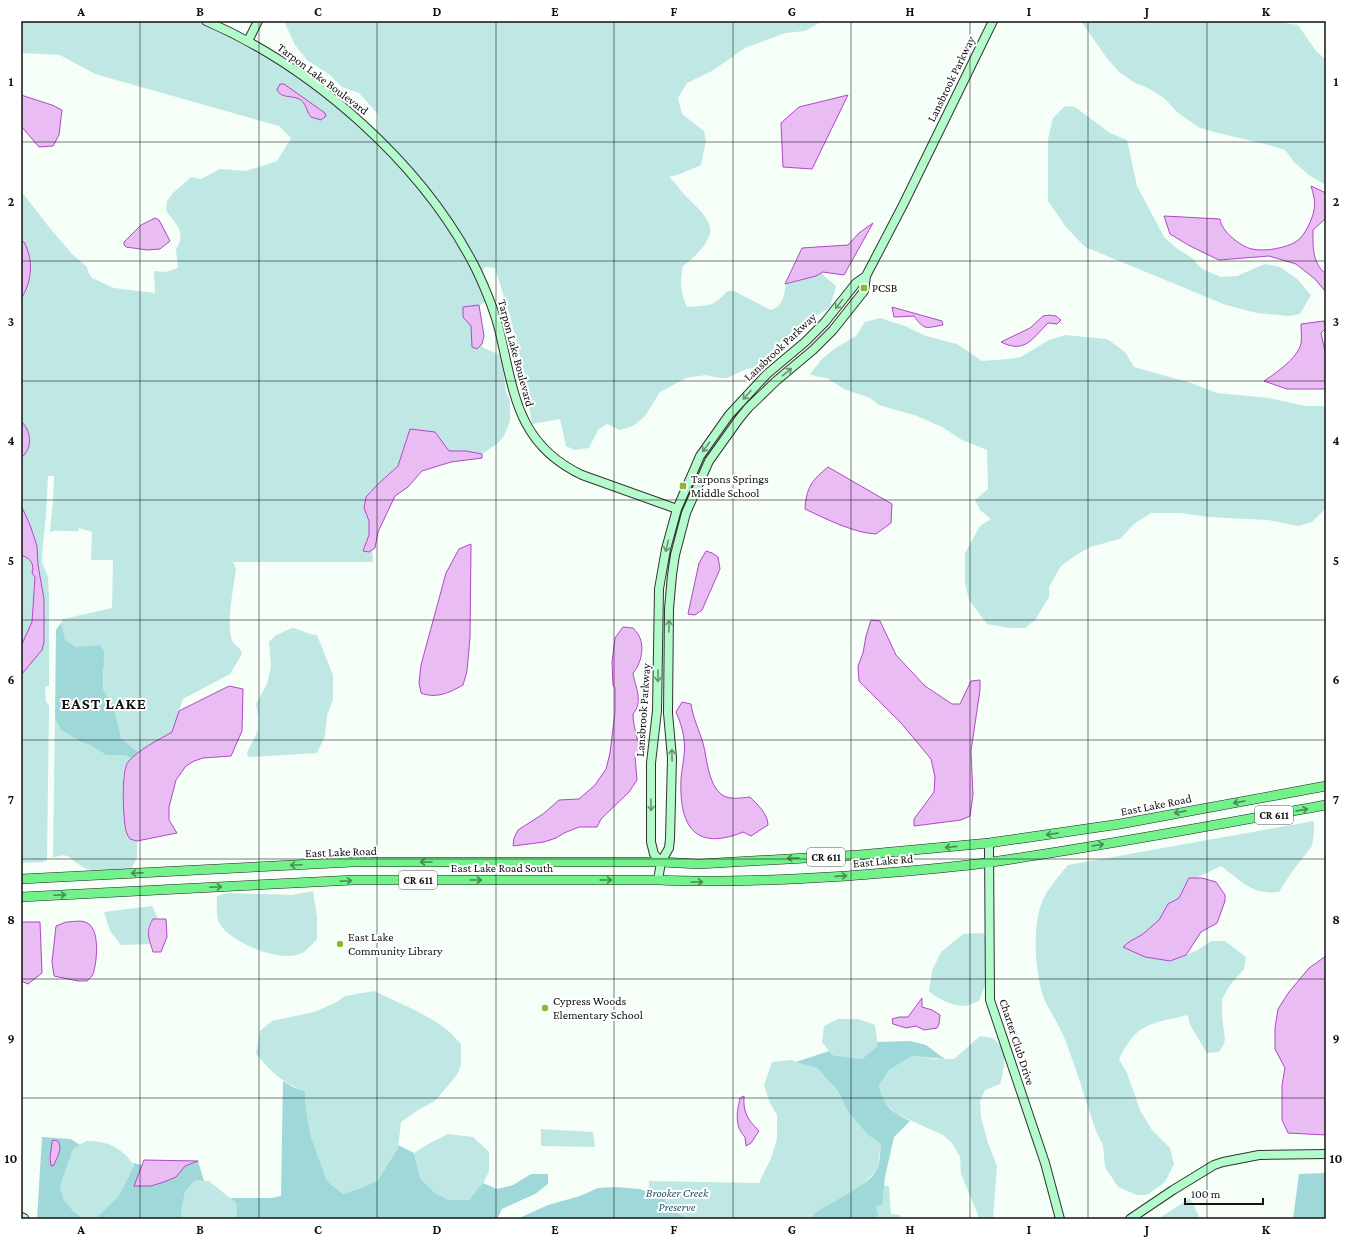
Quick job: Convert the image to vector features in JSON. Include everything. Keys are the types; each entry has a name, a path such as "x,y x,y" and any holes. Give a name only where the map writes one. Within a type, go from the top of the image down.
{"main road":[{"name":"East Lake Road","path":"990,843 1120,824 1326,786"},
{"name":"CR 611","path":"990,862 1118,842 1326,805"},
{"name":"East Lake Rd","path":"661,862 699,864 859,855 990,843"},
{"name":"East Lake Road","path":"21,879 353,862 661,862"},
{"name":"East Lake Rd","path":"658,880 696,882 774,880 894,872 990,862"},
{"name":"East Lake Road South","path":"21,897 354,880 658,880"}],"street":[{"name":"Tarpon Lake Boulevard","path":"206,21 248,41 280,61 364,126 403,166 439,209 466,250 486,292 499,328 512,388 520,413 529,430 543,448 568,469 677,509"},
{"path":"248,41 258,21"},
{"name":"Lansbrook Parkway","path":"866,276 856,283 825,322 805,342 767,374 729,415 700,456 677,509 666,549 660,589 657,711 651,764 652,842 654,854 661,862 669,848 670,839 672,758 668,713 670,593 675,555 686,512 709,461 739,419 748,408 776,381 813,350 833,330 864,291 866,276 903,205 993,21"},
{"name":"Charter Club Drive","path":"990,843 990,1000 1045,1163 1060,1219"},
{"path":"658,880 661,862"},
{"path":"1130,1219 1214,1165 1223,1162 1259,1155 1326,1154"}],"green space":[{"path":"21,21 199,21 235,38 305,82 338,107 398,164 425,195 454,236 479,283 487,302 479,305 463,317 471,326 472,347 477,349 481,345 484,348 500,355 506,392 510,401 510,421 504,436 498,443 482,454 466,451 449,451 445,444 403,452 398,466 366,497 364,508 369,521 369,535 363,551 369,552 372,550 373,562 233,562 236,569 230,628 233,642 240,649 242,654 230,674 183,699 172,732 139,753 121,738 114,708 103,689 104,670 76,647 64,640 61,623 63,619 112,608 113,560 91,560 92,532 79,528 78,531 57,530 50,532 54,476 48,476 42,555 42,562 48,577 49,596 49,686 45,687 46,701 49,706 47,860 43,862 21,863 21,675 41,650 44,642 44,599 38,565 37,546 21,505 21,458 28,450 30,440 25,425 21,421 21,299 27,290 24,242 21,241 21,191 72,254 87,267 92,278 114,288 155,293 154,271 166,272 178,268 176,249 179,243 180,233 179,229 166,211 167,201 173,193 191,177 201,179 220,169 246,171 277,161 291,138 279,126 95,74 60,55 21,53","holes":["284,84 326,115 309,114 303,101 297,97 286,97 278,92"]},
{"path":"284,21 823,21 805,31 785,33 745,48 712,71 687,83 678,98 682,114 704,131 706,141 701,165 669,177 702,212 709,224 710,230 706,242 702,248 683,266 681,287 687,307 710,305 718,300 727,291 734,291 771,310 780,303 784,296 786,284 821,273 836,286 830,307 811,319 798,331 786,350 756,368 746,369 727,378 718,378 706,375 686,378 660,392 645,416 633,426 620,430 607,424 598,430 589,448 574,450 566,446 560,419 532,424 524,371 510,316 495,268 485,267 481,274 469,249 375,132 378,128 378,114 359,93 342,87 330,75 307,60 295,45"},
{"path":"1081,21 1271,21 1298,25 1316,51 1326,60 1326,185 1310,176 1294,162 1285,150 1198,127 1177,112 1164,98 1146,87 1135,83 1119,72 1106,57"},
{"path":"1065,106 1075,107 1110,133 1127,140 1137,186 1164,237 1175,247 1192,258 1202,269 1221,277 1237,276 1265,264 1280,267 1297,279 1311,295 1300,314 1289,316 1257,313 1226,305 1085,247 1066,227 1048,201 1048,139 1053,118"},
{"path":"880,318 905,326 926,336 957,344 982,361 1021,357 1049,340 1065,335 1107,339 1125,352 1134,367 1191,383 1217,393 1269,398 1306,406 1326,406 1326,508 1312,522 1299,526 1268,520 1209,517 1180,513 1151,513 1134,524 1120,539 1090,547 1061,566 1049,587 1049,597 1035,620 1025,628 1010,628 987,624 969,600 965,583 965,553 980,526 991,519 980,510 975,500 988,489 987,450 962,440 942,427 917,416 879,405 870,398 844,389 827,378 810,374 822,359 834,349 856,336 865,322"},
{"path":"21,555 31,562 35,577 32,622 21,646"},
{"path":"292,628 317,635 333,675 333,700 327,715 325,736 317,753 248,757 247,752 254,739 259,724 256,704 267,684 271,666 269,642 276,635"},
{"path":"55,718 60,729 79,741 92,746 106,755 125,755 132,759 127,763 124,770 123,779 124,800 130,839 137,841 137,857 131,870 105,872 92,871 86,869 66,856 62,855 53,858"},
{"path":"1314,821 1312,846 1291,873 1279,892 1261,891 1247,886 1221,866 1196,878 1189,878 1179,898 1168,904 1159,920 1143,934 1129,942 1170,961 1196,951 1211,941 1225,941 1246,957 1244,969 1230,985 1222,999 1222,1017 1225,1038 1224,1044 1219,1052 1207,1053 1190,1025 1188,1015 1164,1020 1146,1026 1132,1038 1119,1059 1127,1073 1140,1110 1152,1130 1170,1148 1174,1164 1165,1182 1147,1195 1137,1195 1118,1187 1105,1167 1103,1145 1096,1131 1064,1037 1045,1001 1039,979 1036,953 1036,927 1041,905 1046,894 1068,865"},
{"path":"313,891 317,917 317,939 304,952 295,955 285,956 273,954 248,946 228,933 218,920 217,896 227,893 292,895"},
{"path":"152,906 158,919 153,919 148,927 151,944 121,945 110,931 104,912"},
{"path":"983,933 987,939 987,980 979,1001 966,1006 960,1006 932,994 929,991 932,971 941,952 963,934"},
{"path":"374,991 420,1013 438,1023 448,1031 461,1044 461,1065 457,1075 435,1101 418,1110 401,1122 398,1148 378,1180 362,1188 343,1194 327,1181 311,1137 306,1110 305,1091 296,1088 283,1080 267,1067 256,1054 260,1031 272,1021 314,1012 335,1003 345,996"},
{"path":"838,1019 858,1019 875,1025 878,1047 862,1059 832,1055 822,1042 824,1026"},
{"path":"980,1036 995,1040 999,1044 1004,1054 1003,1072 1000,1084 985,1090 980,1101 981,1117 988,1143 997,1166 993,1219 978,1219 978,1215 961,1174 960,1157 952,1143 943,1135 896,1114 883,1101 879,1086 889,1070 912,1056 935,1059 954,1059"},
{"name":"Brooker Creek Preserve","path":"791,1060 817,1068 838,1091 848,1112 868,1135 881,1144 877,1170 862,1185 889,1186 891,1214 900,1215 901,1219 648,1219 649,1181 759,1183 772,1156 777,1138 777,1115 770,1103 764,1085 772,1062"},
{"path":"541,1129 593,1132 595,1147 541,1146"},
{"path":"448,1134 473,1137 489,1152 489,1171 482,1186 469,1200 449,1200 435,1193 420,1178 414,1153"},
{"path":"86,1141 101,1142 119,1149 134,1165 118,1197 97,1217 85,1219 74,1212 64,1200 60,1187 73,1149"},
{"path":"195,1180 209,1181 236,1203 237,1212 235,1219 183,1219 181,1214 185,1192"},
{"path":"1190,1198 1200,1219 1158,1219"}],"shaded area":[{"path":"280,84 284,84 325,113 326,116 321,120 311,117 305,104 301,100 284,96 279,93 277,90"},
{"path":"21,95 52,105 62,110 59,135 53,146 39,147 21,126"},
{"path":"848,95 812,169 783,167 781,123 799,107"},
{"path":"1311,186 1326,193 1326,218 1313,230 1313,248 1318,265 1326,274 1326,290 1324,290 1315,279 1296,264 1269,256 1219,260 1190,246 1170,234 1164,216 1220,219 1221,224 1232,238 1242,245 1257,250 1275,249 1287,246 1300,239 1308,227 1315,207"},
{"path":"155,218 159,220 170,241 160,249 147,250 126,247 124,245 124,242 141,225"},
{"path":"873,223 844,275 823,272 816,276 785,284 802,248 848,245 859,233"},
{"path":"21,241 24,242 27,249 30,271 28,285 21,299"},
{"path":"479,305 484,336 482,344 477,349 472,347 471,326 463,317 463,307"},
{"path":"892,307 942,321 943,325 926,327 923,326 914,316 894,317"},
{"path":"1043,316 1056,316 1061,320 1057,324 1048,323 1028,343 1016,346 1001,342 1030,328"},
{"path":"1324,321 1326,328 1321,333 1326,356 1326,389 1287,389 1264,381 1275,374 1296,354 1301,343 1301,324"},
{"path":"21,421 25,425 30,440 28,450 21,458"},
{"path":"410,429 435,432 449,451 466,451 482,454 482,458 451,462 422,471 408,487 395,496 378,532 375,548 369,552 363,551 369,535 369,521 364,508 366,497 398,466"},
{"path":"828,467 892,504 891,523 876,534 867,533 840,525 805,509 808,490 814,480"},
{"path":"21,505 37,546 38,565 44,599 44,642 42,650 21,675 21,646 32,622 35,577 32,573 33,567 31,562 21,555"},
{"path":"471,544 470,637 467,671 463,685 442,694 427,695 421,693 419,683 421,665 446,573 459,549"},
{"path":"706,551 718,557 720,569 702,610 695,615 688,614 699,563"},
{"path":"871,620 880,621 896,655 925,686 952,704 960,704 971,681 980,680 980,690 971,751 973,795 970,816 961,820 914,826 914,819 934,792 935,777 931,759 901,723 859,681 858,666 863,653"},
{"path":"61,623 65,640 76,647 100,645 104,652 103,689 114,708 121,738 139,753 132,759 125,755 106,755 60,729 55,718 56,630"},
{"path":"623,627 633,628 639,635 642,645 640,660 633,673 638,694 638,704 633,714 639,750 635,756 637,780 629,792 601,819 597,827 579,827 544,842 513,846 514,838 518,830 543,814 559,800 579,799 595,785 606,769 610,753 615,712 615,688 613,685 612,662 615,638"},
{"path":"229,686 243,689 242,731 231,756 203,758 194,761 186,766 176,780 169,807 169,820 177,833 137,841 130,839 126,831 123,806 124,775 128,762 143,749 172,732 179,711"},
{"path":"682,702 691,704 703,743 711,778 717,791 728,798 750,797 762,810 766,817 768,825 751,836 743,832 712,839 701,836 693,830 687,821 683,810 681,795 681,779 685,749 684,739 676,712"},
{"path":"1189,878 1202,878 1216,882 1225,895 1225,901 1217,923 1201,932 1186,955 1170,961 1145,957 1123,947 1143,934 1159,920 1168,904 1179,898"},
{"path":"153,919 166,919 167,937 161,952 153,952 149,939 148,931"},
{"path":"83,921 90,925 94,930 96,937 96,962 93,975 87,981 78,981 54,976 52,962 56,926 66,922"},
{"path":"21,922 40,922 42,973 28,984 21,981"},
{"path":"1326,956 1326,1135 1288,1133 1282,1120 1282,1085 1285,1068 1275,1049 1275,1028 1278,1009 1289,992 1309,968"},
{"path":"922,998 922,1007 932,1010 940,1015 937,1028 924,1030 916,1026 906,1028 893,1024 892,1019 908,1017"},
{"path":"910,1041 926,1045 945,1059 912,1056 889,1070 879,1086 883,1099 889,1108 893,1112 910,1121 894,1137 885,1177 882,1205 876,1206 878,1216 871,1219 813,1219 814,1214 858,1187 873,1175 879,1163 881,1144 868,1135 848,1112 838,1091 817,1068 796,1062 829,1051 832,1055 862,1059 877,1047 877,1042"},
{"path":"283,1081 293,1087 305,1091 306,1110 311,1137 327,1181 343,1194 362,1188 378,1180 398,1148 398,1145 414,1153 420,1178 435,1193 449,1200 469,1200 483,1183 497,1189 513,1185 531,1174 548,1174 548,1184 535,1194 502,1209 497,1219 235,1219 237,1212 236,1203 230,1198 272,1198 281,1196"},
{"path":"744,1096 745,1111 751,1123 759,1131 751,1143 746,1146 745,1137 739,1128 737,1119 740,1098"},
{"path":"42,1137 71,1139 80,1145 73,1149 60,1187 64,1200 74,1212 85,1219 37,1219","holes":["51,1148 60,1149 54,1165 50,1165"]},
{"path":"53,1140 58,1141 60,1150 54,1165 51,1166 50,1158"},
{"path":"144,1160 198,1161 185,1166 176,1177 164,1182 151,1186 134,1186"},
{"path":"198,1161 204,1181 195,1180 185,1192 181,1213 183,1219 85,1219 97,1217 118,1197 134,1165 133,1163 142,1165 134,1186 151,1186 176,1177 185,1166"},
{"path":"1326,1173 1326,1219 1293,1219 1299,1174"},
{"path":"615,1187 640,1189 657,1195 657,1193 678,1214 689,1219 517,1219 548,1205 580,1196 598,1188"}],"place":[{"name":"PCSB","path":"864,288"},
{"name":"Tarpons Springs Middle School","path":"683,486"},
{"name":"East Lake Community Library","path":"340,944"},
{"name":"Cypress Woods Elementary School","path":"545,1008"}],"district":[{"name":"EAST LAKE","path":"104,703"}]}
